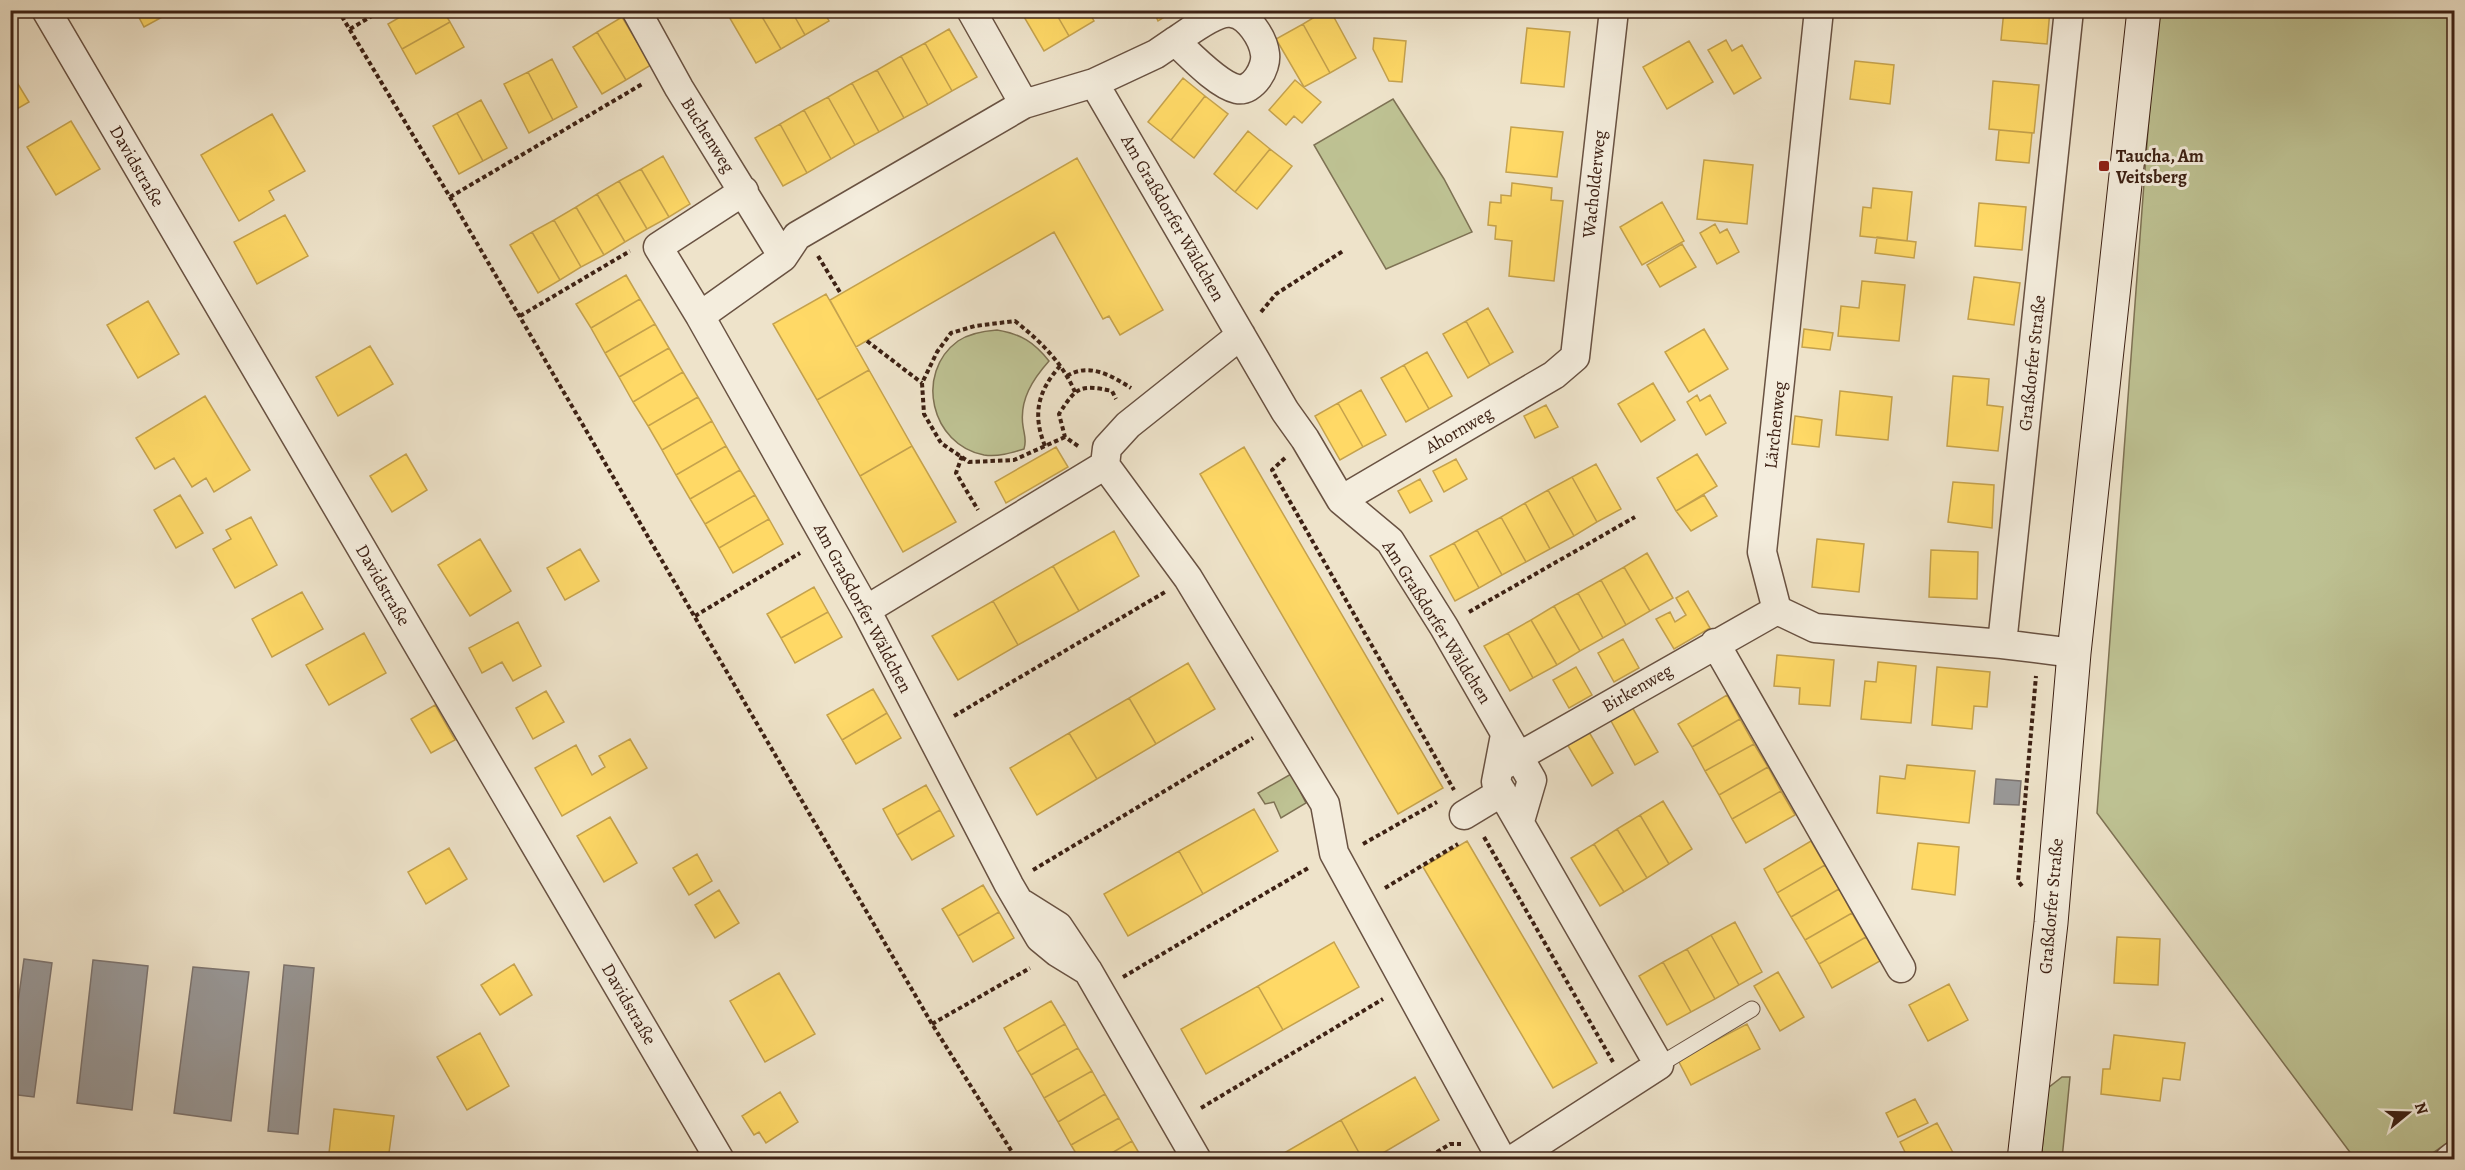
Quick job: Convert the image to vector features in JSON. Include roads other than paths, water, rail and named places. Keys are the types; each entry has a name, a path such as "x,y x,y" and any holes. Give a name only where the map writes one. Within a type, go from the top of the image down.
{"street":[{"name":"Davidstraße","path":"46,10 720,1160"},
{"name":"Buchenweg","path":"636,10 668,69 783,257"},
{"path":"971,10 1024,104"},
{"name":"Wacholderweg","path":"1575,357 1614,10"},
{"name":"Lärchenweg","path":"1777,610 1762,552 1819,10"},
{"name":"Graßdorfer Straße","path":"2002,644 2069,10"},
{"name":"Graßdorfer Straße","path":"2024,1160 2051,923 2074,653 2144,10"},
{"path":"700,316 783,257 797,236 1024,104 1094,83 1156,54 1175,41"},
{"name":"Am Graßdorfer Wäldchen","path":"1094,83 1285,411 1305,439 1341,500 1390,541 1444,627 1506,763 1520,821 1659,1065"},
{"name":"Am Graßdorfer Wäldchen","path":"744,191 658,247 700,316 866,610 928,731 1040,938 1094,981"},
{"path":"1241,335 1128,425 1107,448 1105,465 1188,578 1325,804 1336,856 1502,1160"},
{"name":"Ahornweg","path":"1341,500 1554,375 1575,357"},
{"path":"866,610 1105,465"},
{"path":"1777,610 1815,628 2002,644 2074,653"},
{"name":"Birkenweg","path":"1461,815 1506,763 1777,610"},
{"path":"1715,644 1901,968"},
{"name":"Am Graßdorfer Wäldchen","path":"1506,763 1532,780 1520,821"},
{"name":"Am Graßdorfer Wäldchen","path":"1015,894 1058,926 1094,981 1197,1160"},
{"path":"1512,1160 1659,1065"},
{"path":"2449,1160 2454,1156"}],"lane":[{"path":"1659,1065 1752,1009"}],"place":[{"name":"Taucha, Am Veitsberg","path":"2104,166"}]}
